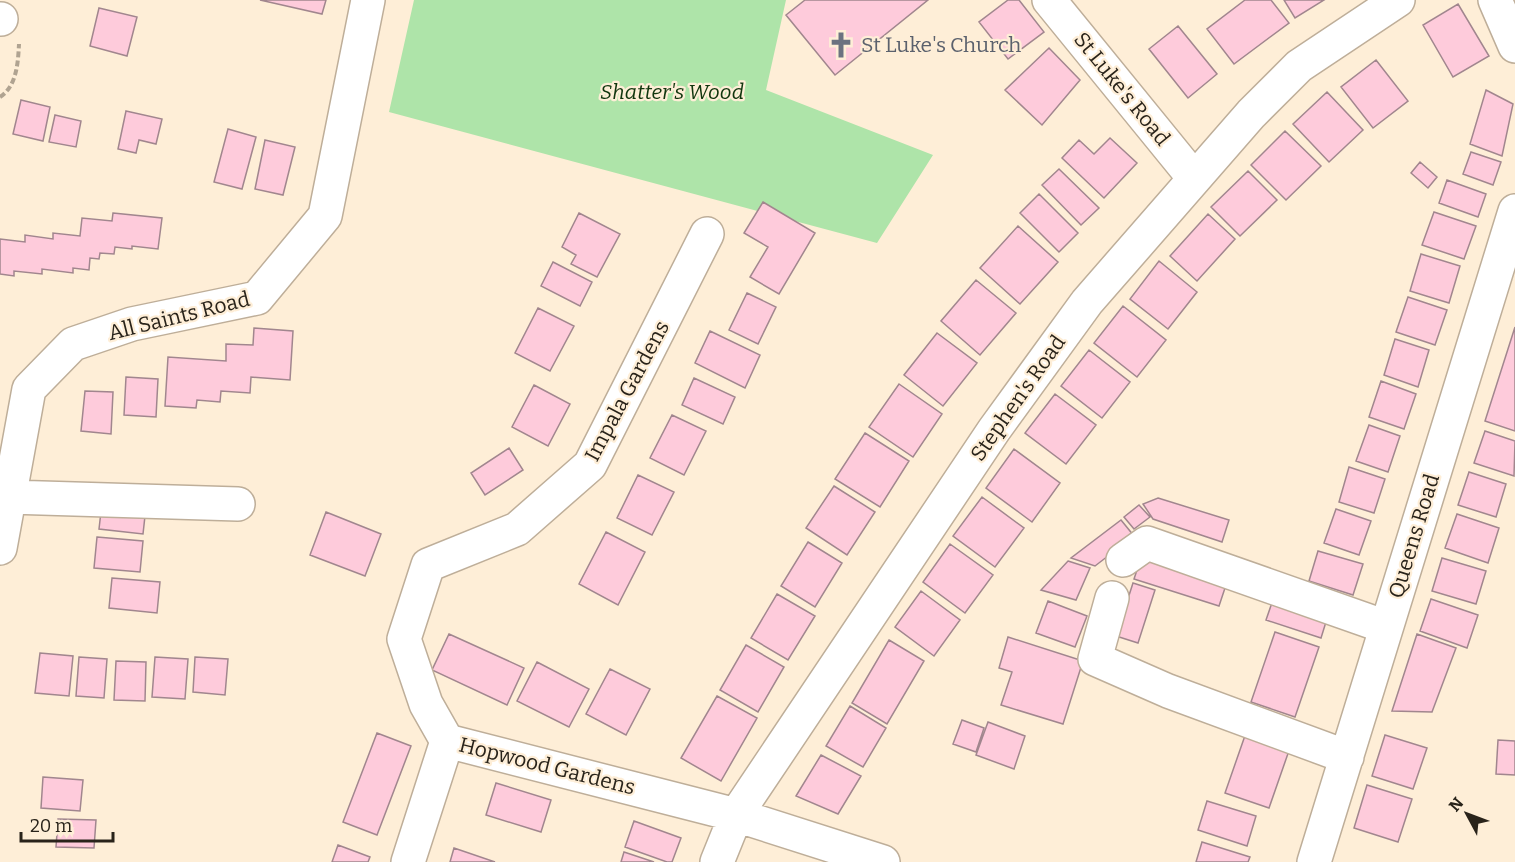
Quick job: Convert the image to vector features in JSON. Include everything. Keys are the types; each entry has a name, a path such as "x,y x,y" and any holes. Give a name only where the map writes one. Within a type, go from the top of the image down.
{"street":[{"name":"All Saints Road","path":"0,548 29,389 73,344 132,324 257,298 325,216 368,0"},
{"name":"St Luke's Road","path":"1049,0 1194,178"},
{"name":"Stephen's Road","path":"717,862 736,814 994,430 1087,302 1251,114 1299,66 1398,0"},
{"path":"1495,0 1515,46"},
{"name":"Queens Road","path":"1314,862 1515,211"},
{"name":"Impala Gardens","path":"447,741 426,704 404,639 428,565 517,529 590,465 707,234"},
{"path":"9,497 238,504"},
{"path":"1123,561 1147,543 1386,627"},
{"path":"1112,598 1095,659 1168,691 1347,757"},
{"name":"Hopwood Gardens","path":"408,862 447,741 736,814 883,862"}],"path":[{"path":"0,97 6,93 18,70 20,35 1,19"}],"green space":[{"name":"Shatter's Wood","path":"414,0 786,0 766,90 933,155 877,243 389,112"}],"building":[{"path":"260,0 326,0 322,14"},
{"name":"St Luke's Church","path":"805,0 928,0 835,75 786,15"},
{"path":"1008,0 1019,0 1044,32 1008,59 979,22"},
{"path":"1245,0 1271,0 1289,23 1234,64 1207,29"},
{"path":"1284,0 1324,0 1295,18"},
{"path":"1458,4 1489,56 1453,77 1423,25"},
{"path":"99,8 137,17 127,56 90,46"},
{"path":"1178,26 1217,74 1188,98 1149,49"},
{"path":"1049,48 1080,80 1042,125 1005,90"},
{"path":"1376,60 1408,101 1373,128 1341,87"},
{"path":"1486,90 1513,104 1502,156 1470,144"},
{"path":"1327,92 1363,130 1329,162 1293,124"},
{"path":"21,100 50,107 43,141 13,134"},
{"path":"126,111 162,119 156,144 139,140 136,153 118,149"},
{"path":"55,115 81,121 76,147 49,142"},
{"path":"228,129 256,137 242,189 214,182"},
{"path":"1285,131 1321,166 1286,200 1251,165"},
{"path":"1110,138 1137,163 1104,198 1062,158 1079,140 1094,154"},
{"path":"265,140 295,147 283,195 255,189"},
{"path":"1471,152 1501,162 1493,185 1463,174"},
{"path":"1420,162 1437,177 1428,188 1411,173"},
{"path":"1059,169 1099,208 1081,225 1042,185"},
{"path":"1248,171 1277,200 1240,236 1211,207"},
{"path":"1447,180 1486,194 1478,217 1439,203"},
{"path":"1039,194 1078,233 1059,252 1020,213"},
{"path":"763,202 815,233 779,294 750,277 768,247 744,233"},
{"path":"1434,212 1476,226 1464,259 1422,245"},
{"path":"113,213 162,218 158,249 115,247 114,254 100,253 99,259 90,258 89,270 73,268 73,273 42,269 42,274 14,271 14,276 0,274 0,239 25,242 25,235 53,239 53,233 80,236 82,218 112,221"},
{"path":"579,213 620,234 597,277 571,264 576,255 562,247"},
{"path":"1208,214 1235,239 1197,281 1170,256"},
{"path":"1018,226 1058,262 1020,304 980,268"},
{"path":"1421,254 1460,266 1449,303 1410,291"},
{"path":"1159,261 1197,292 1168,329 1130,299"},
{"path":"553,262 592,282 580,306 541,286"},
{"path":"976,280 1016,313 980,355 941,321"},
{"path":"747,293 776,307 758,344 729,330"},
{"path":"1408,297 1447,310 1435,345 1396,332"},
{"path":"1123,306 1166,340 1137,377 1094,343"},
{"path":"538,308 574,326 550,371 515,353"},
{"path":"1515,327 1515,431 1485,421"},
{"path":"254,328 293,331 290,380 251,377 250,393 221,391 220,402 197,400 196,408 165,406 168,357 226,361 226,344 253,345"},
{"path":"710,331 760,355 745,388 695,363"},
{"path":"937,333 977,363 943,406 904,375"},
{"path":"1395,339 1429,350 1418,387 1384,375"},
{"path":"1089,350 1130,382 1102,418 1061,386"},
{"path":"126,377 158,379 156,417 124,415"},
{"path":"694,378 735,397 723,424 682,405"},
{"path":"1381,381 1416,394 1404,429 1369,417"},
{"path":"899,384 942,414 913,457 869,427"},
{"path":"534,385 570,404 548,446 512,427"},
{"path":"85,391 113,392 111,434 81,431"},
{"path":"1055,394 1096,425 1066,464 1025,433"},
{"path":"672,415 706,431 684,475 650,458"},
{"path":"1369,425 1400,436 1388,472 1356,461"},
{"path":"1485,431 1515,441 1514,476 1474,463"},
{"path":"865,433 909,461 880,507 835,479"},
{"path":"509,448 523,470 485,495 471,473"},
{"path":"1014,449 1060,483 1032,522 986,488"},
{"path":"1349,467 1385,479 1374,513 1339,502"},
{"path":"1469,472 1506,484 1496,517 1458,505"},
{"path":"638,475 674,492 652,535 617,518"},
{"path":"834,486 875,512 847,555 806,528"},
{"path":"982,497 1024,528 995,567 953,536"},
{"path":"1158,498 1229,520 1222,542 1153,519 1143,504"},
{"path":"102,503 146,507 143,534 99,529"},
{"path":"1139,505 1150,517 1134,529 1124,517"},
{"path":"1336,509 1371,521 1359,555 1324,543"},
{"path":"326,512 381,534 365,576 310,555"},
{"path":"1457,514 1499,528 1488,563 1445,548"},
{"path":"1121,520 1134,536 1095,566 1071,558"},
{"path":"606,532 645,552 618,605 579,584"},
{"path":"97,537 143,541 140,572 94,568"},
{"path":"808,542 842,563 815,607 781,586"},
{"path":"950,544 993,575 965,613 923,582"},
{"path":"1318,551 1363,564 1353,595 1309,581"},
{"path":"1142,555 1227,582 1219,606 1134,579"},
{"path":"1442,558 1486,571 1476,604 1432,591"},
{"path":"1068,561 1090,568 1076,600 1041,590"},
{"path":"112,578 160,582 157,613 109,608"},
{"path":"1133,583 1155,590 1138,643 1116,636"},
{"path":"921,591 960,620 934,656 895,627"},
{"path":"1276,591 1330,609 1321,638 1266,620"},
{"path":"777,594 815,616 788,660 751,638"},
{"path":"1431,599 1478,615 1467,648 1420,631"},
{"path":"1048,601 1087,616 1075,647 1036,633"},
{"path":"1275,632 1319,647 1295,717 1251,702"},
{"path":"449,634 524,668 507,705 432,670"},
{"path":"1417,634 1456,648 1432,712 1392,711"},
{"path":"1008,637 1083,661 1063,724 1001,705 1012,672 999,668"},
{"path":"889,640 924,661 887,724 852,703"},
{"path":"746,645 784,667 758,712 720,690"},
{"path":"40,653 73,656 69,696 35,693"},
{"path":"79,657 107,659 104,698 76,696"},
{"path":"155,657 188,659 185,699 152,697"},
{"path":"195,657 228,659 225,695 193,692"},
{"path":"116,661 146,662 145,701 114,700"},
{"path":"537,662 589,689 569,727 517,701"},
{"path":"610,669 650,689 626,735 586,714"},
{"path":"717,696 757,718 721,781 681,758"},
{"path":"850,706 886,728 863,767 826,746"},
{"path":"962,720 984,728 976,752 953,744"},
{"path":"988,722 1025,736 1014,769 976,755"},
{"path":"1248,727 1292,742 1269,808 1225,793"},
{"path":"377,733 411,746 377,835 343,822"},
{"path":"1385,735 1427,748 1413,789 1372,776"},
{"path":"1498,740 1515,741 1515,775 1496,774"},
{"path":"821,755 861,776 838,814 796,796"},
{"path":"43,777 83,780 80,811 41,808"},
{"path":"496,783 551,800 541,832 486,815"},
{"path":"1367,785 1412,799 1398,842 1354,828"},
{"path":"1207,801 1256,816 1247,846 1198,830"},
{"path":"58,819 96,820 94,848 56,847"},
{"path":"634,821 681,838 672,862 625,847"},
{"path":"1202,842 1250,857 1248,862 1196,862"},
{"path":"338,845 370,857 368,862 332,862"},
{"path":"454,848 495,862 450,862"},
{"path":"624,852 654,862 621,862"}],"place":[{"name":"St Luke's Church","path":"841,45"}]}
